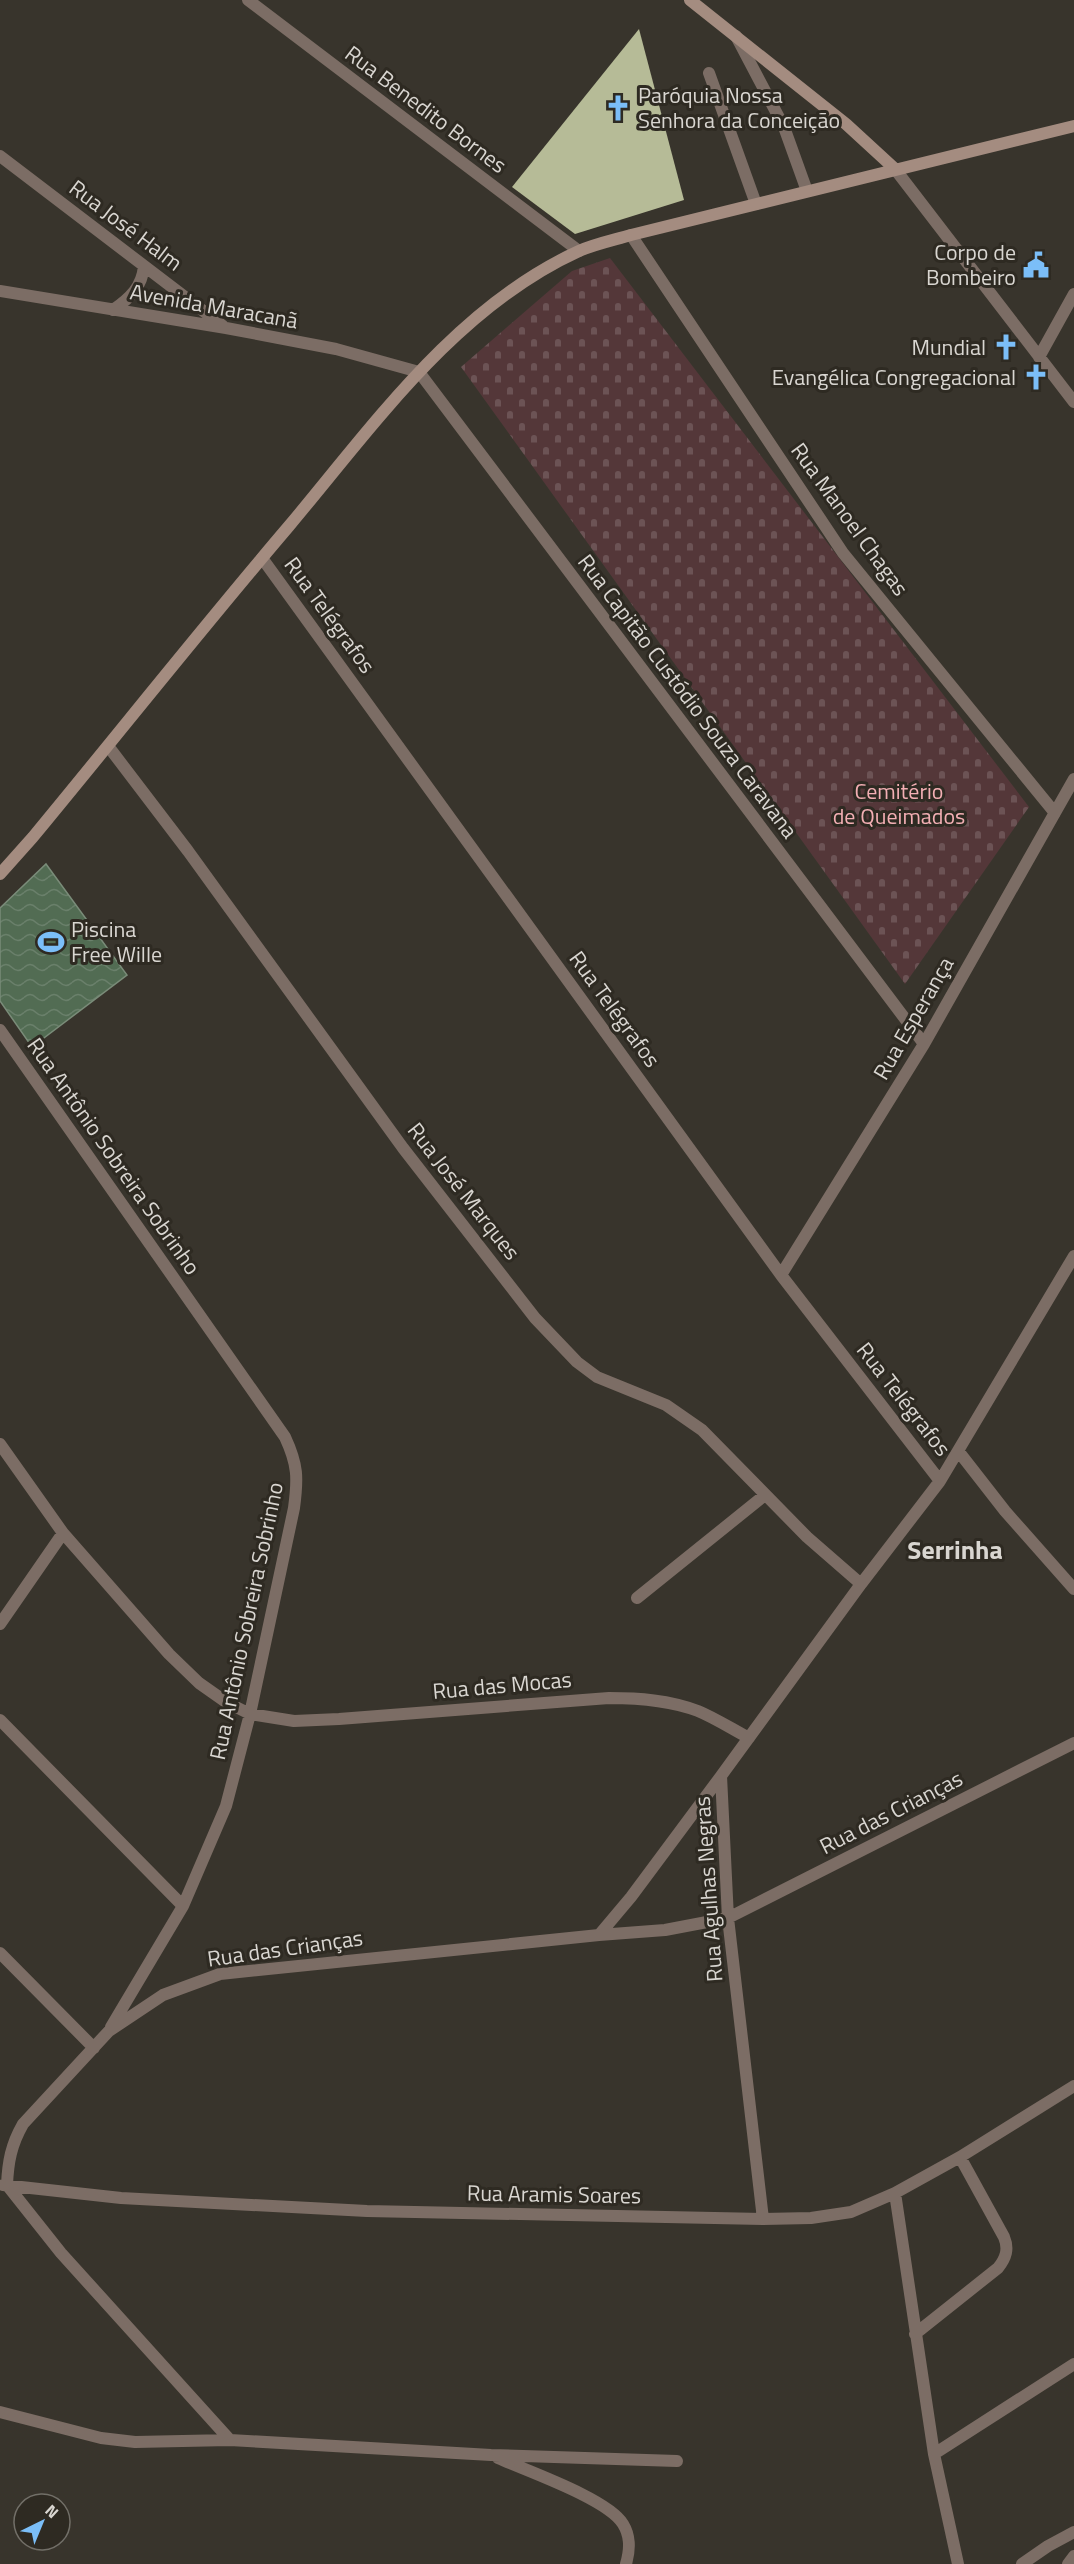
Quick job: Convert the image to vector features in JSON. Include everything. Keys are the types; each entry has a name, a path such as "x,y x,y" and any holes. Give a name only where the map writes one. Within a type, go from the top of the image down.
{"main road":[{"path":"690,0 846,124 895,169"},
{"path":"0,874 419,372 486,310 530,279 579,251 631,235 1074,126"}],"street":[{"name":"Rua Benedito Bornes","path":"248,0 579,251"},
{"path":"736,35 784,128 807,191"},
{"path":"709,73 756,204"},
{"name":"Rua José Halm","path":"0,156 226,328"},
{"path":"895,169 1074,402"},
{"name":"Rua Manoel Chagas","path":"631,235 843,553 1055,813"},
{"path":"114,310 132,295 142,279 144,266"},
{"name":"Avenida Maracanã","path":"0,291 226,328 336,349 419,372"},
{"path":"1039,357 1074,294"},
{"name":"Rua Capitão Custódio Souza Caravana","path":"419,372 924,1044"},
{"name":"Rua Telégrafos","path":"262,558 781,1275 940,1480"},
{"name":"Rua José Marques","path":"108,746 188,851 403,1148 535,1318 577,1362 597,1377 656,1401 683,1415 702,1430 807,1537 861,1584"},
{"name":"Rua Esperança","path":"781,1275 924,1044 1074,778"},
{"name":"Rua Antônio Sobreira Sobrinho","path":"0,1030 285,1437 294,1456 298,1478 294,1508 250,1714 226,1806 183,1906 109,2031"},
{"name":"Rua Agulhas Negras","path":"763,2219 728,1918 721,1776 940,1480 959,1452 1074,1256"},
{"name":"Rua das Mocas","path":"0,1444 63,1533 169,1654 199,1683 226,1702 250,1714 294,1721 609,1698 644,1698 699,1711 748,1738"},
{"path":"959,1452 1005,1511 1074,1589"},
{"path":"636,1598 765,1495"},
{"path":"0,1624 63,1533"},
{"path":"0,1720 183,1906"},
{"name":"Rua das Crianças","path":"3,2185 13,2142 23,2124 109,2031 163,1995 220,1974 665,1930 728,1918 1074,1743"},
{"path":"599,1935 631,1897 721,1776"},
{"path":"0,1953 94,2048"},
{"name":"Rua Aramis Soares","path":"3,2185 121,2198 367,2211 811,2218 851,2212 895,2193 960,2157 1074,2086"},
{"path":"915,2334 998,2268 1006,2253 1007,2245 1004,2237 960,2157"},
{"path":"3,2185 61,2253 230,2440"},
{"path":"895,2193 934,2454 958,2564"},
{"path":"934,2454 1074,2364"},
{"path":"0,2412 101,2438 166,2443 230,2440 491,2455 677,2461"},
{"path":"491,2455 575,2491 615,2514 623,2523 630,2547 626,2564"},
{"path":"1022,2564 1074,2532"},
{"path":"1068,2564 1074,2556"}],"green space":[{"name":"Cemitério de Queimados","path":"610,258 1029,807 905,984 461,367 572,271"}],"water":[{"name":"Piscina Free Wille","path":"46,864 127,975 32,1047 0,1001 0,908"}],"building":[{"name":"Paróquia Nossa Senhora da Conceição","path":"639,29 684,200 575,234 512,187"}],"place":[{"name":"Paróquia Nossa Senhora da Conceição","path":"618,108"},
{"name":"Corpo de Bombeiro","path":"1036,265"},
{"name":"Mundial","path":"1006,347"},
{"name":"Evangélica Congregacional","path":"1036,377"},
{"name":"Piscina Free Wille","path":"51,942"}],"district":[{"name":"Serrinha","path":"955,1550"}]}
